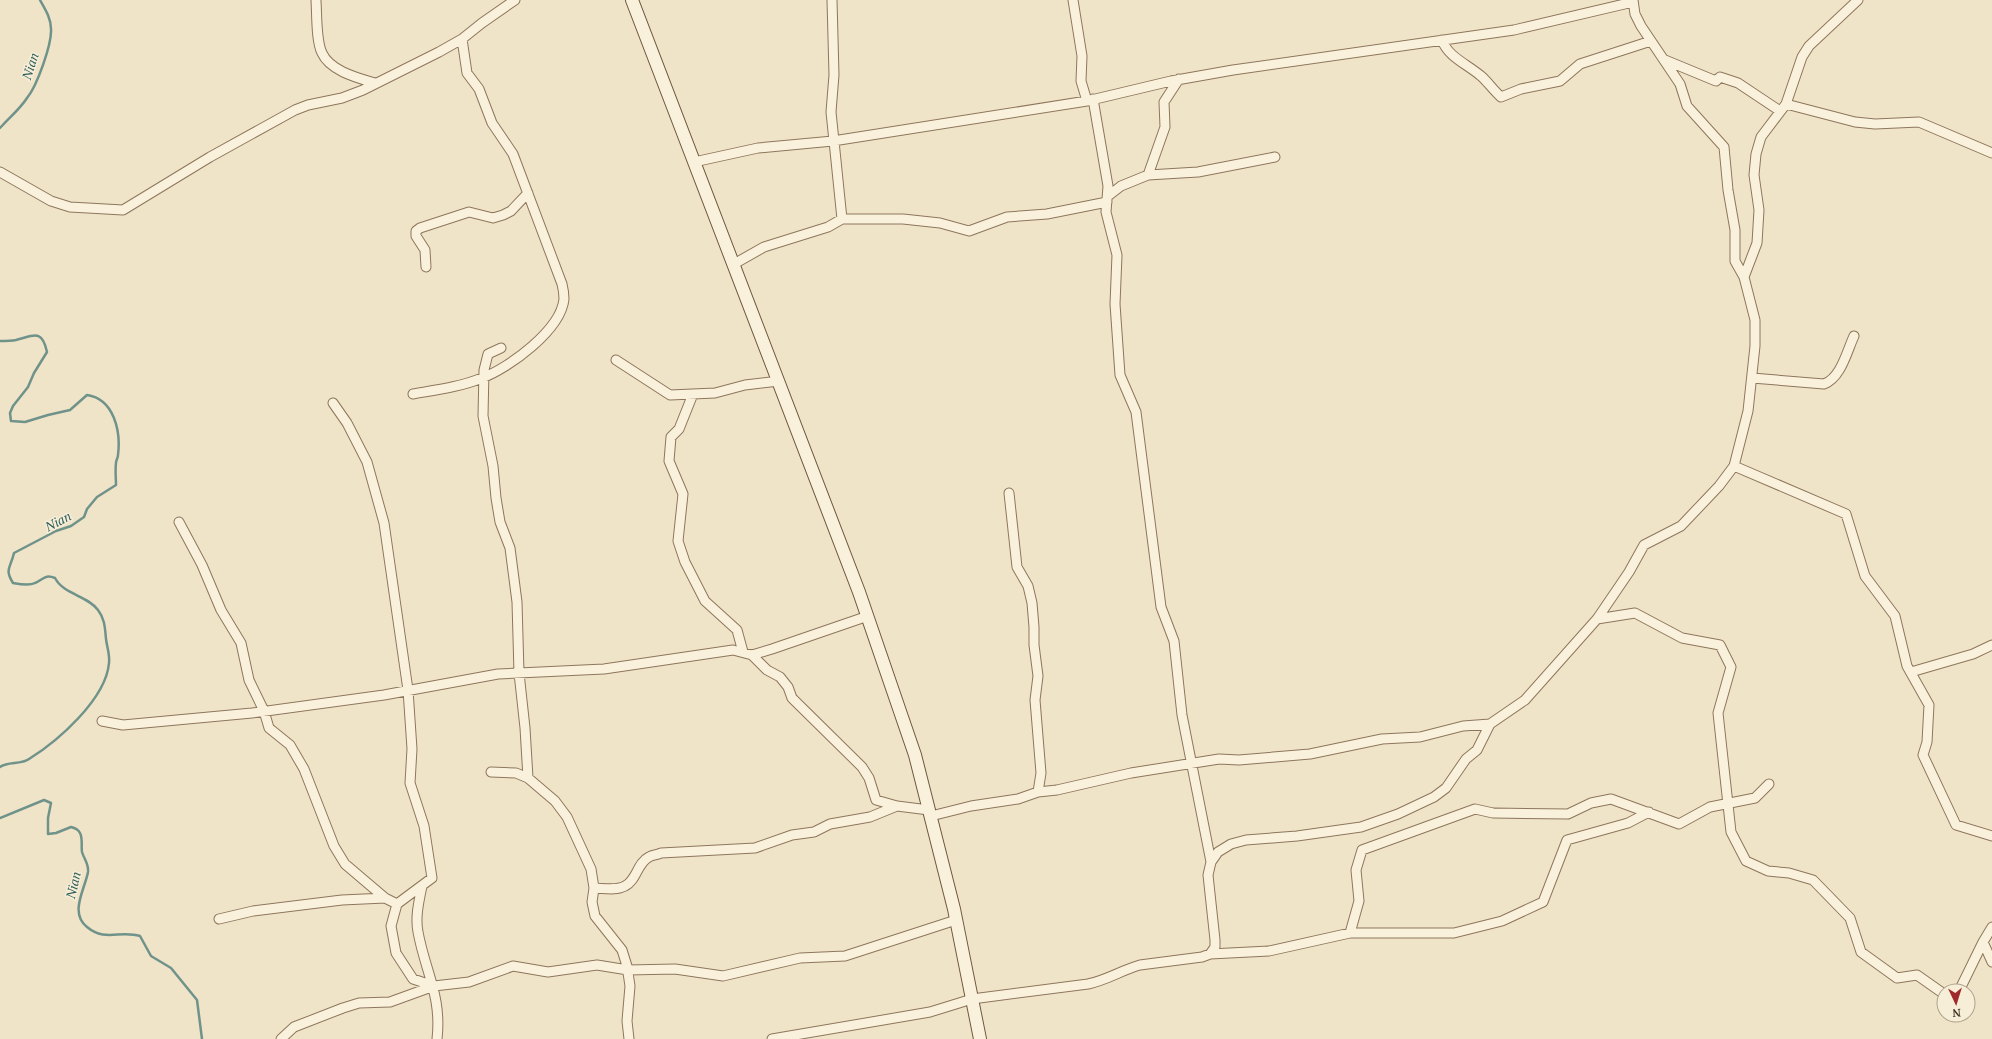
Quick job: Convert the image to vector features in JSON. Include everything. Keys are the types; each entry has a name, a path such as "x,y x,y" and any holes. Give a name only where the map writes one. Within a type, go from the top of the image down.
{"main road":[{"path":"632,0 868,616 915,755 956,920 980,1039"}],"street":[{"path":"0,172 51,201 70,207 123,210 210,157 295,110 308,105 342,98 462,39 515,0"},
{"path":"832,0 834,75 832,112 842,219"},
{"path":"1073,0 1082,56 1081,81 1090,100 1108,186 1106,212 1117,255 1114,304 1120,375 1136,412 1161,607 1174,641 1182,715 1211,862"},
{"path":"1744,277 1757,243 1759,210 1754,175 1756,154 1761,137 1786,104 1802,57 1809,46 1858,0"},
{"path":"316,1 322,53 328,62 354,77 374,83"},
{"path":"694,162 758,148 834,141 1090,100 1179,79 1514,30 1633,1 1635,14 1680,84 1687,106 1724,147 1728,190 1735,230 1735,261 1744,277 1755,320 1752,378 1748,411 1734,466 1719,486 1680,526 1644,545 1629,572 1597,619 1525,700 1490,724 1477,750 1466,759 1446,788 1434,797 1398,814 1361,827 1297,836 1246,840 1231,844 1218,852 1211,862 1208,875 1215,948 1210,954"},
{"path":"413,394 456,386 483,378 516,358 543,338 559,313 564,299 562,284 513,154 492,123 479,89 467,73 462,39"},
{"path":"1442,40 1445,49 1482,76 1491,89 1500,97 1521,89 1560,81 1580,64 1651,41"},
{"path":"1665,60 1716,81 1720,77 1738,83 1780,111"},
{"path":"1148,175 1165,127 1164,102 1179,79"},
{"path":"1786,104 1855,122 1875,124 1919,122 1992,153"},
{"path":"734,264 764,247 820,230 842,219 904,219 940,223 969,231 1008,217 1047,214 1107,199 1121,186 1148,175 1198,172 1275,156"},
{"path":"426,267 425,250 416,236 416,231 420,228 469,212 493,218 503,215 511,211 528,193"},
{"path":"1752,378 1824,384 1831,382 1836,376 1854,336"},
{"path":"501,348 488,354 483,378 483,416 493,466 499,514 510,548 517,602 519,673 525,728 528,778"},
{"path":"616,360 670,395 716,393 745,385 779,381"},
{"path":"693,394 679,429 671,436 669,461 683,494 678,541 685,562 705,601 737,630 748,653 767,670 780,677 788,687 792,698 862,767 869,778 876,800 930,813 1018,799 1038,792 1057,790 1132,773 1219,759 1239,760 1310,754 1382,739 1420,737 1463,726 1490,724"},
{"path":"333,403 347,423 367,462 384,523 408,690 412,749 410,783 424,826 432,878 396,904 391,926 396,952 412,979 434,986"},
{"path":"1734,466 1846,514 1865,576 1895,616 1907,666 1928,705 1927,742 1923,755 1956,825 1992,836"},
{"path":"1009,493 1017,566 1028,586 1032,603 1034,645 1038,676 1035,700 1041,773 1038,792"},
{"path":"179,522 202,565 221,610 241,643 249,680 264,711 269,728 290,745 304,769 334,846 345,864 385,898 396,904"},
{"path":"1597,619 1635,613 1682,638 1720,645 1731,667 1718,713 1727,804 1731,832 1746,861 1768,871 1789,873 1813,880 1850,918 1861,952 1897,978 1917,975 1936,988"},
{"path":"102,721 123,725 264,711 408,690 498,674 604,669 717,651 733,650 748,653 772,649 868,616"},
{"path":"1910,672 1973,654 1992,645"},
{"path":"492,772 516,773 528,778 555,801 567,817 591,869 594,888 592,902 595,916 622,950 628,970 630,986 627,1020 629,1039"},
{"path":"1350,933 1359,901 1356,870 1362,850 1475,809 1493,813 1568,814 1591,803 1611,799 1680,824 1710,807 1755,798 1769,784"},
{"path":"594,888 614,889 625,886 634,878 638,868 648,858 661,853 755,848 792,835 814,832 830,824 870,817 896,806"},
{"path":"772,1039 930,1012 972,999 1088,984 1104,980 1140,965 1202,957 1210,954 1269,951 1350,933 1454,932 1502,921 1543,902 1567,840 1628,823 1649,812"},
{"path":"422,886 418,911 418,930 422,953 434,986 439,1021 437,1039"},
{"path":"220,919 253,911 327,902 385,898"},
{"path":"282,1039 294,1027 343,1008 359,1003 390,1002 434,986 470,982 513,966 548,972 597,965 628,970 675,969 724,976 800,958 845,956 956,920"},
{"path":"1963,983 1992,927"},
{"path":"1983,942 1992,962"}],"waterway":[{"name":"Nian","path":"0,128 21,106 31,92 46,54 51,36 51,25 40,0"},
{"name":"Nian","path":"0,341 36,336 42,339 47,352 34,373 28,387 13,406 10,413 11,421 25,422 70,410 87,395 104,403 109,409 117,427 119,446 116,461 116,485 97,497 87,509 84,517 71,526 56,531 14,553 9,568 10,578 13,583 27,585 33,584 47,577 52,577 55,578 64,588 88,601 98,610 104,624 109,654 106,677 90,704 79,718 66,730 41,751 26,761 7,764 0,767"},
{"name":"Nian","path":"0,818 44,800 51,803 48,818 48,834 56,833 71,827 75,828 80,833 82,852 88,869 79,908 79,915 82,921 87,927 100,934 126,934 140,936 151,956 171,968 197,1000 202,1039"}]}
